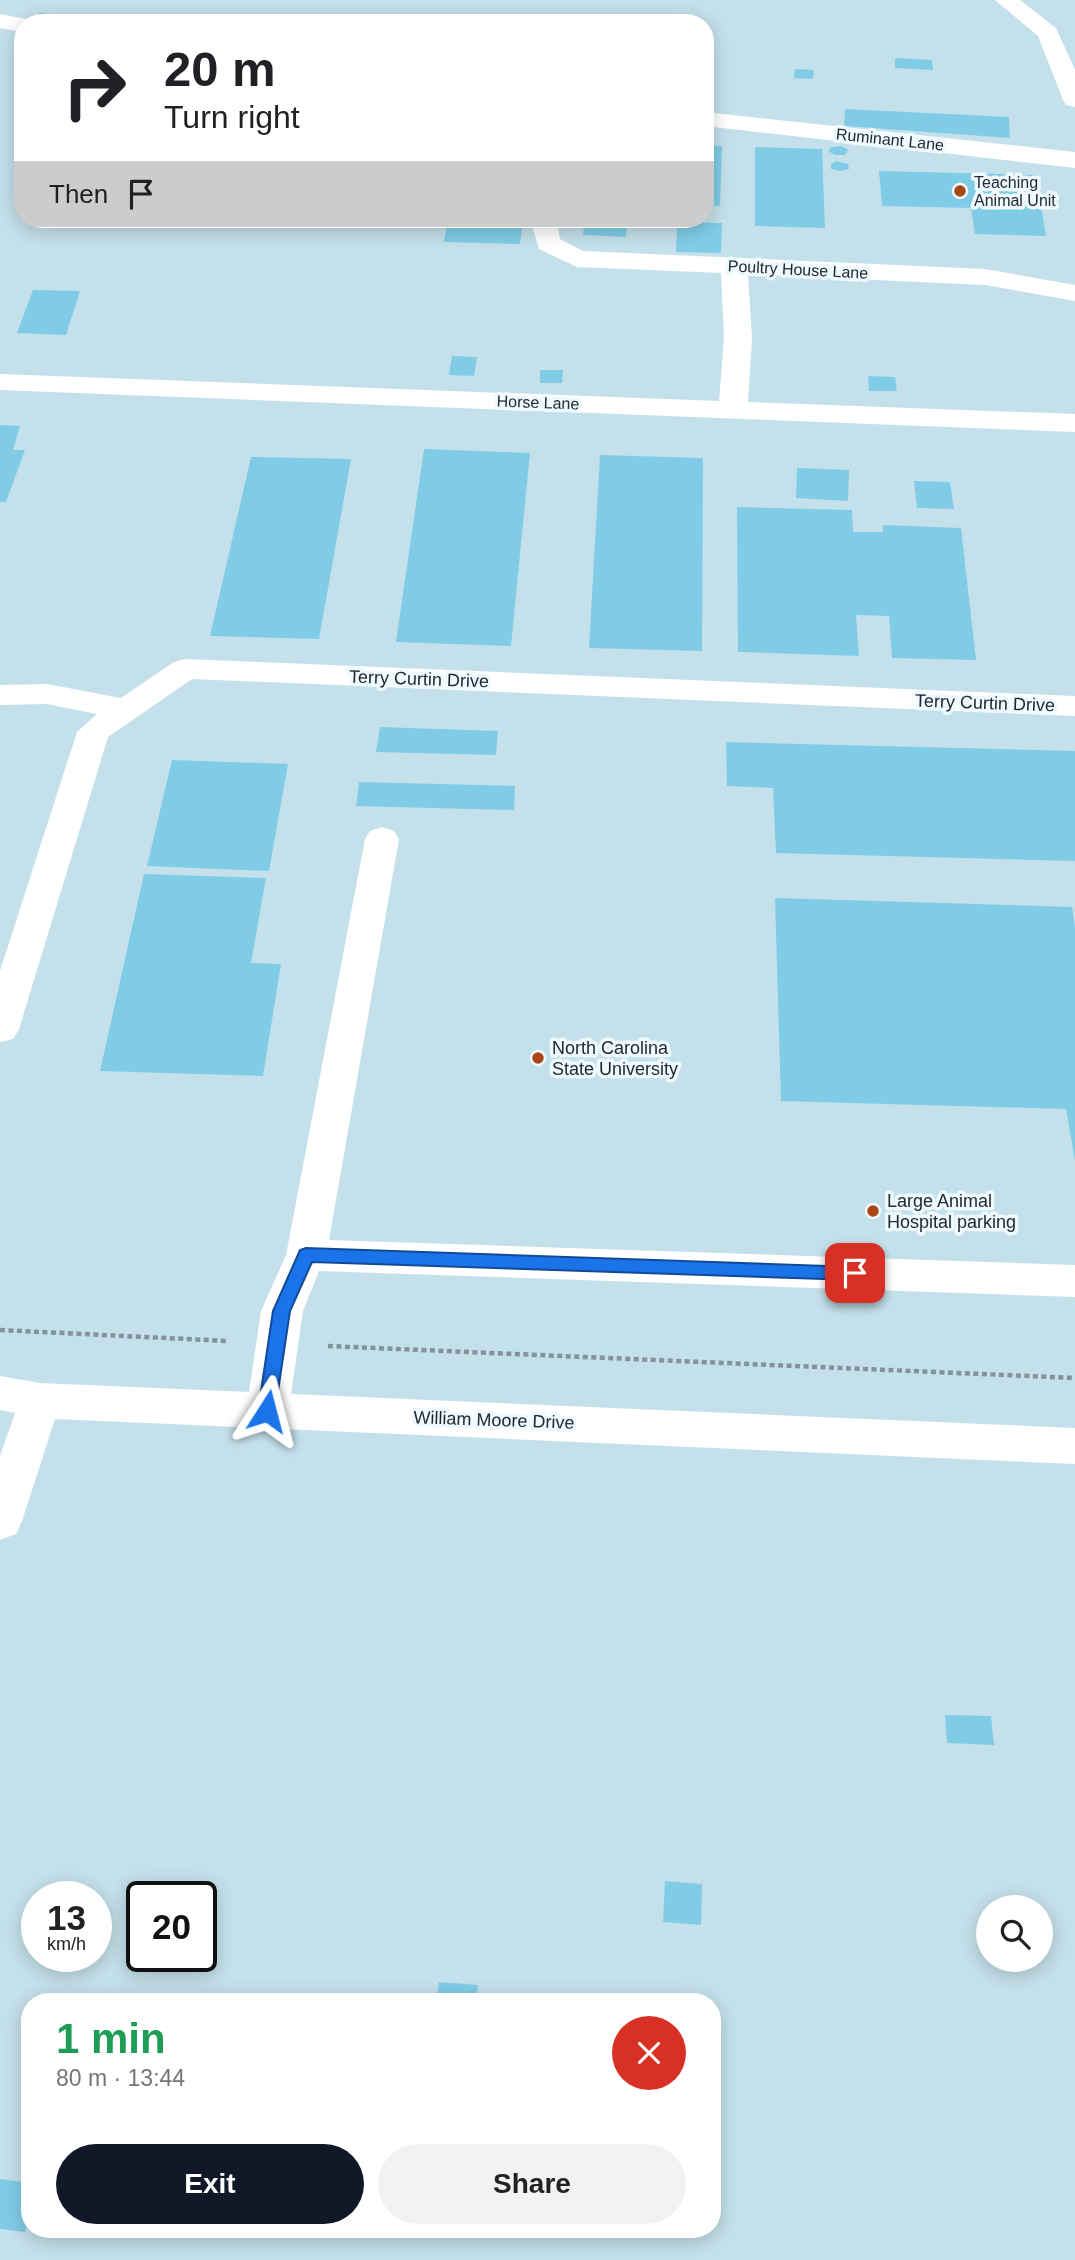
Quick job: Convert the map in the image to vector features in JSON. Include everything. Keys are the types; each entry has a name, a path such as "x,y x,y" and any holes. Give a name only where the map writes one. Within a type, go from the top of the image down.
{"street":[{"path":"1006,0 1048,33 1075,100"},
{"name":"Ruminant Lane","path":"714,120 1075,160"},
{"name":"Poultry House Lane","path":"545,228 548,243 577,259 985,277 1075,293"},
{"path":"733,410 738,338 734,266"},
{"name":"Horse Lane","path":"0,382 1075,423"},
{"name":"Terry Curtin Drive","path":"0,1029 93,732 185,669 1075,706"},
{"path":"0,695 47,694 125,709"},
{"path":"267,1411 282,1311 306,1255 382,839"},
{"path":"306,1255 1075,1281"},
{"name":"William Moore Drive","path":"0,1521 20,1397 267,1411 1075,1446"}],"path":[{"path":"0,1330 1075,1378"}],"shaded area":[{"name":"North Carolina State University","path":"0,0 1075,0 1075,2260 0,2260"}],"building":[{"path":"895,58 932,60 933,70 895,68"},
{"path":"795,69 814,70 813,79 794,78"},
{"path":"845,109 1009,117 1010,138 844,126"},
{"path":"714,146 722,146 720,206 714,206"},
{"path":"841,146 848,150 845,155 835,155 828,151 831,147"},
{"path":"755,147 822,149 825,228 755,226"},
{"path":"836,161 848,164 849,169 831,169 831,164"},
{"name":"Teaching Animal Unit","path":"879,171 1036,175 1046,236 975,234 971,208 882,206"},
{"path":"714,223 722,223 721,253 676,252 677,228 714,228"},
{"path":"446,228 522,228 520,244 444,242"},
{"path":"584,228 626,228 626,237 583,235"},
{"path":"33,290 80,291 66,335 17,333"},
{"path":"452,356 477,357 474,376 449,375"},
{"path":"540,370 563,370 562,383 540,383"},
{"path":"868,376 895,377 897,391 869,391"},
{"path":"0,425 20,426 13,450 25,450 6,502 0,502"},
{"path":"424,449 530,453 511,646 396,642"},
{"path":"600,455 703,458 702,651 589,648"},
{"path":"251,457 351,459 319,639 210,636"},
{"path":"797,468 849,470 848,501 796,498"},
{"path":"914,481 950,482 954,509 917,508"},
{"path":"737,507 852,510 853,532 883,532 883,525 961,528 976,660 892,658 889,616 856,615 859,656 738,652"},
{"path":"380,727 498,731 496,755 376,752"},
{"path":"726,742 1075,751 1075,861 776,853 773,788 727,786"},
{"path":"172,760 288,764 269,871 147,866"},
{"path":"359,782 515,786 514,810 356,806"},
{"path":"144,874 266,878 251,963 281,964 263,1076 100,1071"},
{"path":"775,898 1072,907 1075,927 1075,1161 1066,1109 781,1101"},
{"path":"945,1715 991,1716 994,1745 947,1743"},
{"path":"665,1881 702,1884 701,1925 663,1922"},
{"path":"439,1982 478,1985 477,1993 437,1993"},
{"path":"0,2179 21,2182 21,2232 0,2229"}],"place":[{"name":"Teaching Animal Unit","path":"960,191"},
{"name":"North Carolina State University","path":"538,1058"},
{"name":"Large Animal Hospital parking","path":"873,1211"}],"route":[{"path":"267,1411 282,1311 306,1255 855,1273"}]}
